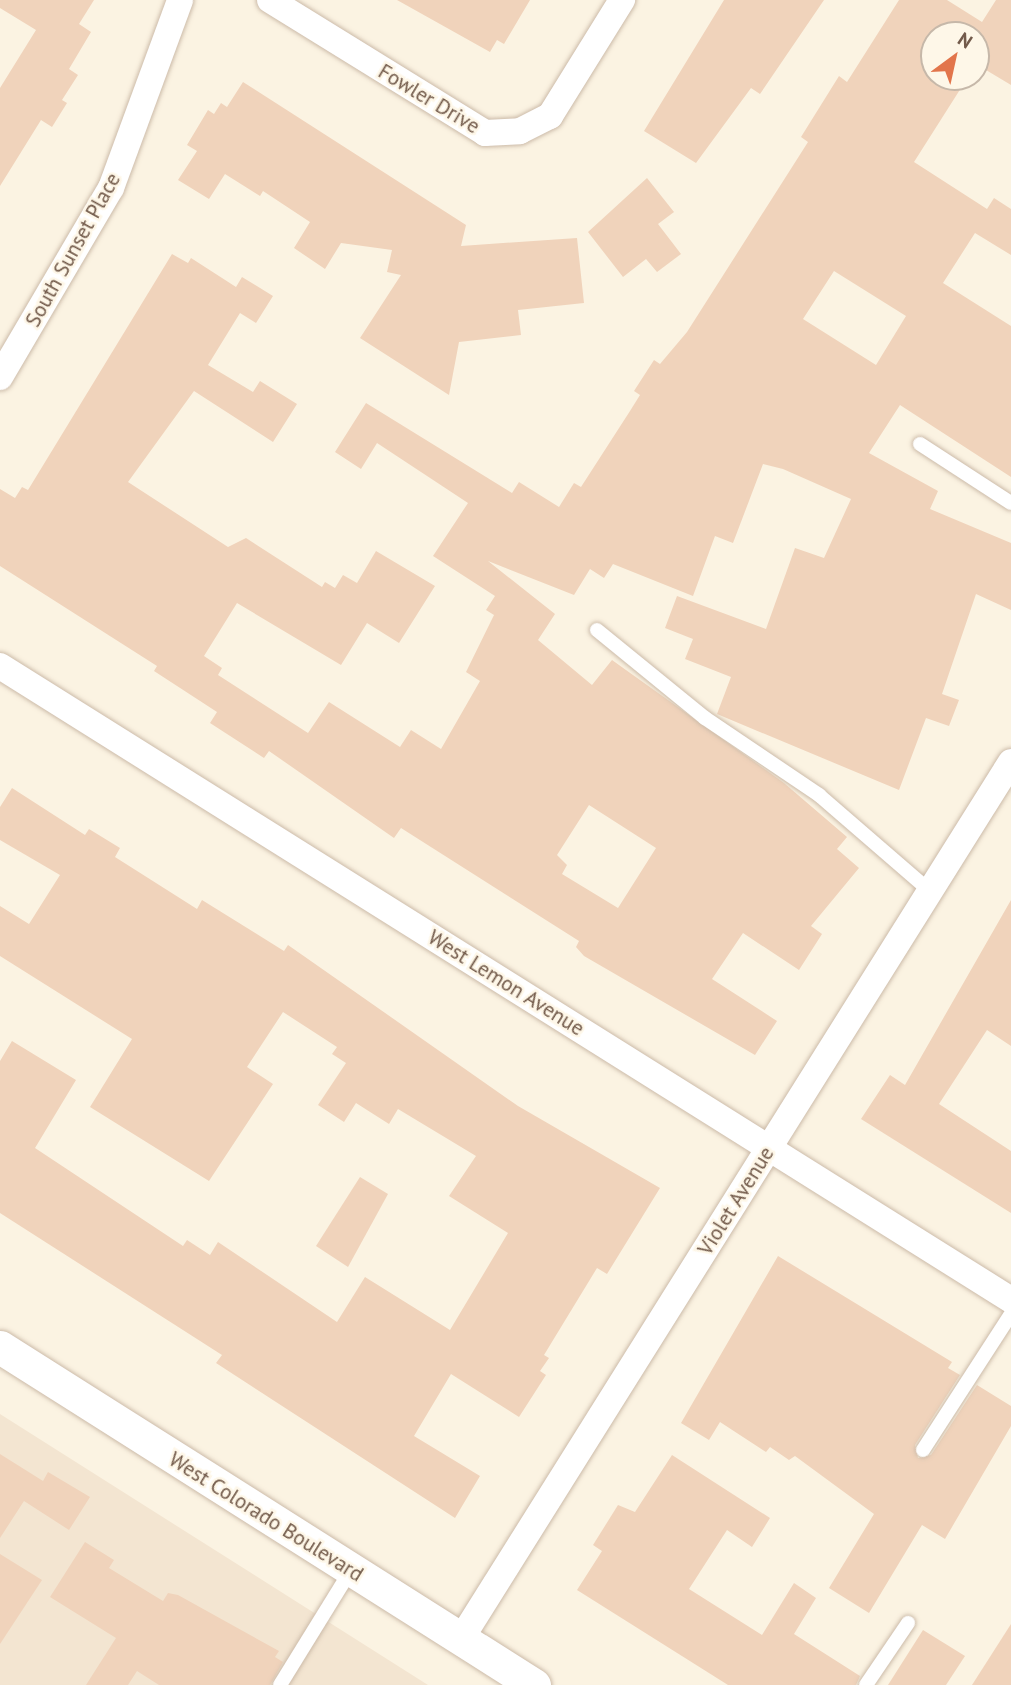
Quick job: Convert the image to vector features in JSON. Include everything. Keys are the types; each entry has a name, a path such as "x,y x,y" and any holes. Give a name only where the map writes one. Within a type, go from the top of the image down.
{"street":[{"name":"South Sunset Place","path":"0,377 111,188 180,0"},
{"name":"Fowler Drive","path":"270,0 485,133 520,131 550,116 622,0"},
{"name":"West Lemon Avenue","path":"0,666 1011,1300"},
{"name":"Violet Avenue","path":"461,1639 1011,762"},
{"name":"West Colorado Boulevard","path":"0,1347 534,1685"}],"lane":[{"path":"920,444 1011,503"},
{"path":"597,630 705,718 819,795 930,891"},
{"path":"923,1450 1011,1314"},
{"path":"280,1685 351,1570"},
{"path":"866,1685 908,1623"}],"shaded area":[{"path":"0,1414 428,1685 0,1685"}],"building":[{"path":"0,0 94,0 79,24 91,32 69,69 78,75 62,100 67,103 52,127 41,120 0,186 0,88 36,30 0,8"},
{"path":"397,0 530,0 504,44 497,40 490,52"},
{"path":"724,0 824,0 760,94 751,88 696,163 644,131"},
{"path":"899,0 947,0 980,21 920,21 920,91 959,91 914,162 987,209 994,198 1011,209 1011,255 975,233 943,283 1011,326 1011,477 900,405 869,453 938,491 930,509 1011,543 1011,610 976,594 942,694 959,700 949,726 926,718 899,790 717,714 731,677 685,659 693,639 665,628 677,596 766,629 795,548 824,558 851,499 783,469 763,464 733,543 715,536 693,596 613,564 604,578 590,569 574,595 488,561 555,614 538,640 592,685 612,660 784,783 847,837 837,849 859,868 811,926 822,934 799,970 743,933 712,979 777,1021 755,1055 584,956 576,947 579,941 401,828 394,838 269,751 264,758 210,723 217,712 154,671 157,666 0,566 0,489 15,498 22,487 28,490 172,254 188,263 191,258 236,287 242,277 273,296 256,323 240,313 208,365 253,392 260,381 297,404 273,442 194,391 128,482 228,547 246,538 322,587 325,582 335,588 343,575 357,583 376,551 435,586 399,643 367,623 341,665 237,603 204,656 222,668 218,675 308,733 329,702 400,747 411,730 441,749 480,681 466,672 494,615 486,610 495,596 433,556 468,503 377,443 361,469 335,452 366,403 512,493 519,482 559,507 574,483 581,487 640,395 634,391 654,360 660,364 687,332 808,142 801,137 839,76 847,82","holes":["834,271 906,316 876,365 803,319","589,805 656,848 618,908 562,874 567,865 557,855"]},
{"path":"996,0 1011,0 1011,85 990,72 990,21 983,21"},
{"path":"243,82 466,225 461,246 577,238 584,303 518,310 521,335 459,342 449,395 360,338 401,275 387,272 392,250 341,243 325,269 294,248 310,222 263,191 260,196 225,174 209,199 178,180 197,151 187,145 208,110 214,114 221,103 227,107"},
{"path":"647,178 674,212 658,224 681,254 657,272 646,259 623,277 588,232"},
{"path":"12,788 85,835 89,829 120,848 115,857 197,909 202,900 284,951 288,945 518,1106 660,1188 607,1274 597,1268 544,1355 549,1358 540,1371 546,1375 519,1417 451,1374 414,1436 480,1476 455,1518 216,1363 222,1355 0,1213 0,1061 12,1041 76,1080 35,1148 183,1246 187,1240 210,1255 218,1242 337,1322 365,1277 450,1330 508,1233 449,1196 476,1156 398,1109 389,1124 356,1103 344,1122 318,1105 346,1063 332,1054 337,1047 283,1012 247,1067 273,1084 209,1181 90,1107 132,1039 0,956 0,906 29,924 60,875 0,840 0,807"},
{"path":"1011,900 1011,1046 987,1030 939,1104 1011,1151 1011,1213 861,1119 890,1075 905,1085"},
{"path":"360,1177 388,1194 348,1267 316,1246"},
{"path":"778,1256 952,1362 948,1368 960,1375 915,1445 918,1458 931,1455 977,1385 1011,1406 1011,1426 945,1539 922,1525 869,1613 829,1588 874,1514 795,1456 789,1460 770,1447 766,1452 720,1422 709,1440 681,1423"},
{"path":"0,1454 43,1481 48,1472 90,1497 69,1530 24,1501 0,1538"},
{"path":"672,1455 770,1518 752,1547 727,1530 689,1589 762,1635 794,1583 816,1598 794,1634 860,1676 856,1685 728,1685 577,1590 602,1551 593,1545 618,1505 635,1512"},
{"path":"85,1542 114,1560 109,1568 163,1601 168,1593 178,1595 279,1651 275,1657 283,1662 270,1685 159,1685 137,1671 128,1685 86,1685 116,1638 50,1597"},
{"path":"0,1554 42,1580 0,1644"},
{"path":"1011,1624 1011,1685 972,1685"},
{"path":"923,1630 965,1656 946,1685 888,1685"}]}
